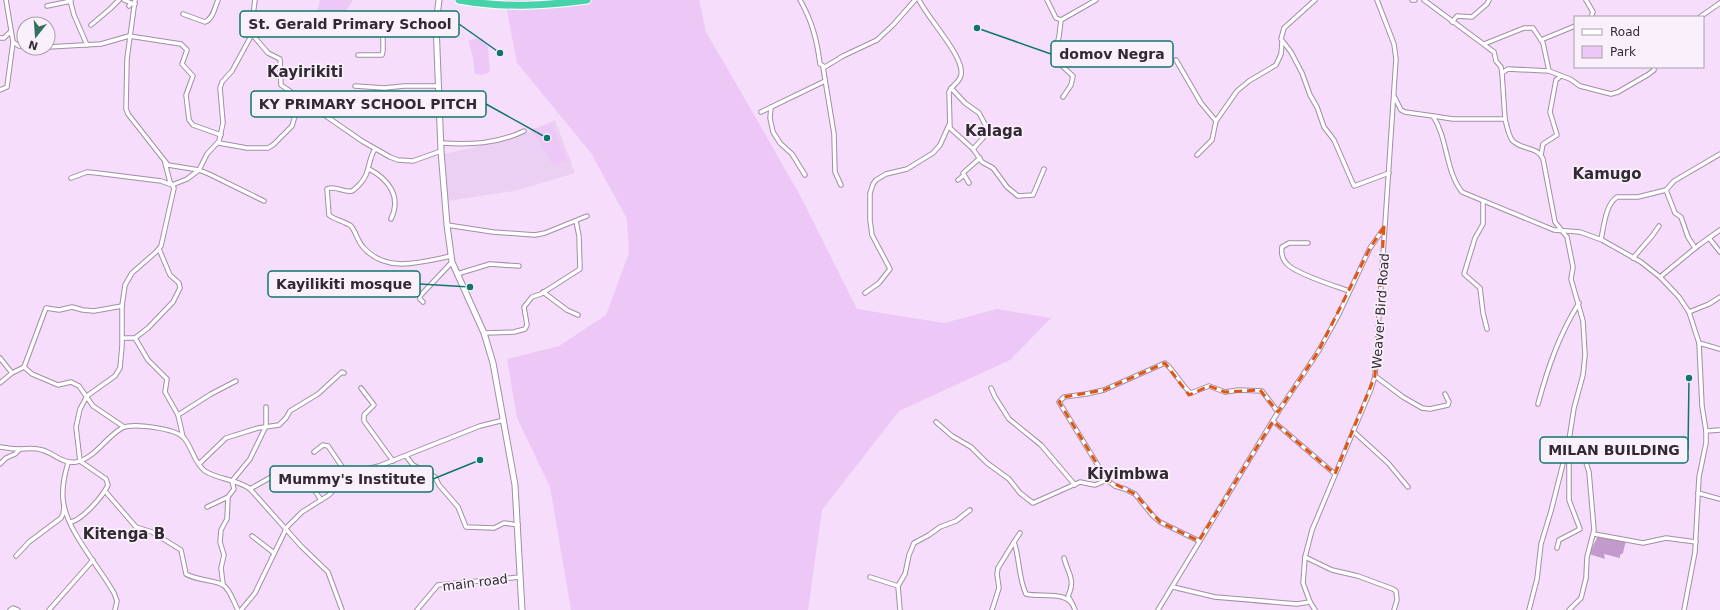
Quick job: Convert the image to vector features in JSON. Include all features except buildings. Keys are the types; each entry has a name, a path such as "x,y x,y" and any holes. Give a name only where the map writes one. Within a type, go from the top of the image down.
{"highway":[{"path":"459,0 487,5 538,6 587,0"}],"main road":[{"path":"439,0 436,24 441,150 451,256 457,274 484,333 493,362 515,485 522,610"}],"street":[{"path":"0,90 7,87 13,42 10,32 6,0"},
{"path":"91,25 110,10 119,0"},
{"path":"71,522 78,519 100,497 108,485 107,481 80,461 76,427 77,418 87,396 98,390 118,372 121,362 123,338 123,290 132,273 159,249 174,188 164,163 126,109 127,59 132,3 124,0"},
{"path":"183,14 208,22 218,0"},
{"path":"71,178 87,172 161,181 172,185 185,181 199,170 207,154 218,143 221,135 223,123 220,95 222,82 232,71 251,33 255,0"},
{"path":"800,0 813,26 820,64 823,67 824,81 834,134 836,172 841,185"},
{"path":"823,67 826,67 843,56 877,40 893,25 915,0"},
{"path":"865,293 879,283 890,269 872,235 870,220 870,193 873,184 876,180 886,174 907,169 933,153 940,145 949,125 949,92 962,73 957,55 933,23 919,0"},
{"path":"1047,0 1056,18 1061,20"},
{"path":"1061,20 1096,0"},
{"path":"1197,155 1212,140 1216,121 1237,91 1249,81 1276,65 1281,54 1281,35 1284,28 1315,0"},
{"name":"Weaver Bird Road","path":"1315,610 1310,602 1303,583 1305,557 1312,530 1376,376 1396,51 1377,0"},
{"path":"1424,0 1484,44 1495,54 1496,61 1501,67 1505,119 1511,138 1520,147 1537,151 1541,155"},
{"path":"1452,22 1457,16 1472,17 1487,4 1489,0"},
{"path":"1586,0 1593,12 1591,16"},
{"path":"47,6 70,1 74,15 87,45"},
{"path":"1701,16 1720,2"},
{"path":"358,55 380,56 383,53 383,20 436,24"},
{"path":"1061,20 1059,37 1054,54 1061,65 1073,76 1071,85 1063,98"},
{"path":"1541,40 1574,26"},
{"path":"1484,44 1504,35 1529,27 1535,30 1541,40 1549,71"},
{"path":"0,38 4,38 10,32"},
{"path":"251,33 268,53 280,58 281,85 375,149 390,157 406,161 413,161 441,150"},
{"path":"56,47 105,44 129,36 179,43 186,47 187,50 182,64 193,76 186,95 188,120 193,125 221,135"},
{"path":"1282,41 1292,52 1302,72 1324,127 1334,140 1354,186 1389,172"},
{"path":"12,52 16,49"},
{"path":"1176,60 1202,103 1216,121"},
{"path":"1501,67 1508,69 1549,71 1580,86 1615,93 1650,74 1654,68"},
{"path":"1502,73 1508,69"},
{"path":"1554,73 1556,80 1550,115 1557,135 1543,144 1541,155 1554,219 1557,226 1563,231 1568,242 1572,267 1571,278 1584,321 1584,365 1574,408 1568,455 1569,500 1580,529 1559,540 1557,548"},
{"path":"1556,80 1561,76"},
{"path":"761,112 824,81"},
{"path":"356,86 384,88 404,86 439,86"},
{"path":"951,88 964,103 979,113 987,128 983,138 973,149"},
{"path":"1394,96 1401,110 1405,112 1453,119 1505,119"},
{"path":"218,143 247,148 268,148 292,126 298,98"},
{"path":"771,106 770,118 773,132 780,143 792,154 805,176"},
{"path":"1433,116 1441,130 1458,186 1466,194 1554,230 1580,232 1601,239 1641,262 1660,277 1679,298 1689,312 1699,343 1702,406 1706,431 1698,493 1696,542 1684,610"},
{"path":"949,125 953,132 973,149 982,162 993,168 1007,187 1018,196 1033,195 1044,169"},
{"path":"441,143 474,144 493,142 510,138 524,131"},
{"path":"375,149 371,156 369,169 363,181 352,191 331,187 327,189 329,215 353,228 356,238 364,248 383,261 410,264 451,256"},
{"path":"1601,239 1609,207 1614,199 1617,197 1638,197 1666,190 1674,181 1720,154"},
{"path":"958,180 964,175 963,173 980,158"},
{"path":"164,163 171,167 199,170 224,180 264,201"},
{"path":"369,169 382,177 393,192 394,210 391,219"},
{"path":"964,175 969,184"},
{"path":"1666,190 1674,210 1681,217 1688,237 1695,248"},
{"path":"1483,201 1483,224 1476,238 1464,274 1480,288 1483,313 1487,329"},
{"path":"447,225 530,236 545,233 587,216"},
{"path":"484,333 514,332 526,329 525,305 532,297 543,292 580,269 579,236 576,221"},
{"path":"1633,258 1659,226"},
{"path":"1158,610 1278,412 1318,352 1338,316 1370,248 1384,227"},
{"path":"1660,277 1695,248 1720,230"},
{"path":"1709,238 1720,252"},
{"path":"1308,243 1289,243 1282,247 1282,256 1287,264 1322,282 1349,291"},
{"path":"123,338 135,338 148,328 173,302 180,288 179,283 170,275 159,249"},
{"path":"423,302 420,299 420,296 452,262"},
{"path":"457,274 490,264 519,266"},
{"path":"543,292 567,310 578,315"},
{"path":"1689,312 1709,304 1720,297"},
{"path":"1538,404 1553,353 1565,326 1579,303"},
{"path":"0,383 12,372 24,367 46,308 59,310 72,306 83,310 94,311 122,306"},
{"path":"135,338 148,360 166,377 166,395 178,415 184,438 199,464 210,474 245,485 250,489 286,530 328,572 342,610"},
{"path":"1699,343 1720,349"},
{"path":"0,358 12,372"},
{"path":"1199,541 1160,522 1153,516 1135,494 1115,486 1107,480 1059,402 1064,397 1104,390 1134,375 1166,363 1190,393 1209,386 1225,392 1260,390 1264,392 1278,412"},
{"path":"24,367 32,374 58,385 68,382 74,383 82,390 96,408 124,427 159,428 177,433 184,438"},
{"path":"199,464 226,438 258,428 279,425 290,411 318,394 338,374 342,372 344,373"},
{"path":"1376,376 1414,404 1426,409 1448,405 1449,402 1446,394"},
{"path":"178,415 211,394 236,381"},
{"path":"361,388 374,405 364,415 364,421 393,461"},
{"path":"991,388 1009,419 1041,445 1075,485"},
{"path":"232,481 250,459 267,423 265,416 266,407"},
{"path":"241,610 255,593 286,530 302,512 329,495 347,474 365,471 480,426 504,420"},
{"path":"1273,421 1335,474"},
{"path":"936,422 952,436 972,447 986,463 1009,479 1020,493 1033,503 1075,485 1085,482 1095,484 1107,480"},
{"path":"0,447 43,450 68,462 80,461 124,427"},
{"path":"1706,431 1720,430"},
{"path":"1353,431 1388,463 1408,487"},
{"path":"1569,440 1578,445 1582,450 1589,472 1594,534 1587,557 1586,578 1581,598 1569,610"},
{"path":"1529,610 1536,579 1541,544 1569,440"},
{"path":"314,452 323,445 328,446 339,460 347,474"},
{"path":"0,464 20,449"},
{"path":"406,456 413,465 434,477 458,507 466,527 494,528 504,523 518,525"},
{"path":"16,556 29,542 61,518 63,514 63,495 68,462"},
{"path":"250,489 270,476 297,475 306,486 313,488 321,500"},
{"path":"207,507 228,497 234,489 232,481"},
{"path":"105,491 136,527 152,532 181,550 186,574 203,581 223,584"},
{"path":"1698,493 1720,499"},
{"path":"228,497 227,519 221,530 220,542 224,555 221,568 223,584 232,597 238,610"},
{"path":"64,504 76,534 114,593 117,601 115,610"},
{"path":"900,610 898,604 898,586 905,574 909,554 914,543 940,527 956,521 970,510"},
{"path":"992,610 1000,588 997,574 998,568 1020,533"},
{"path":"1594,534 1643,543 1666,538 1696,542"},
{"path":"252,536 274,553"},
{"path":"1014,542 1017,550 1020,578 1026,594 1063,596 1073,604"},
{"path":"1305,557 1332,570 1358,576 1393,589 1396,591 1397,595 1394,610"},
{"path":"1064,558 1071,578 1072,586 1068,596 1073,604 1074,610"},
{"path":"49,610 93,560"},
{"name":"main road","path":"416,610 438,585 520,577"},
{"path":"870,578 898,586"},
{"path":"1173,587 1215,597 1297,604 1310,602"},
{"path":"10,610 13,608 18,610"}],"highlighted area":[{"path":"1384,227 1375,376 1335,474 1273,421 1199,541 1160,522 1135,494 1107,480 1059,402 1064,397 1104,390 1165,363 1189,395 1209,386 1225,392 1260,390 1278,412 1318,352 1370,248"}],"shaded area":[{"path":"555,120 575,173 514,191 448,201 444,154 517,137"},
{"path":"1599,534 1626,540 1623,553 1620,555 1620,558 1604,554 1605,559 1589,554"}],"green space":[{"path":"320,0 353,0 343,16 353,18 355,29 313,17 316,17"},
{"path":"505,0 699,0 706,32 802,199 857,309 944,323 997,309 1051,318 1010,360 899,411 822,510 808,610 571,610 550,487 517,418 507,359 559,346 606,315 629,253 627,219 591,153 517,63"},
{"path":"482,38 488,47 490,72 482,75 475,74 473,58 468,40"},
{"path":"552,124 568,161 553,166 532,129"}],"place":[{"name":"domov Negra","path":"977,28"},
{"name":"St. Gerald Primary School","path":"500,53"},
{"name":"KY PRIMARY SCHOOL PITCH","path":"547,138"},
{"name":"Kayilikiti mosque","path":"470,287"},
{"name":"MILAN BUILDING","path":"1689,378"},
{"name":"Mummy's Institute","path":"480,460"}],"district":[{"name":"Kayirikiti","path":"305,72"},
{"name":"Kalaga","path":"994,131"},
{"name":"Kamugo","path":"1607,174"},
{"name":"Kiyimbwa","path":"1128,474"},
{"name":"Kitenga B","path":"124,534"}]}
